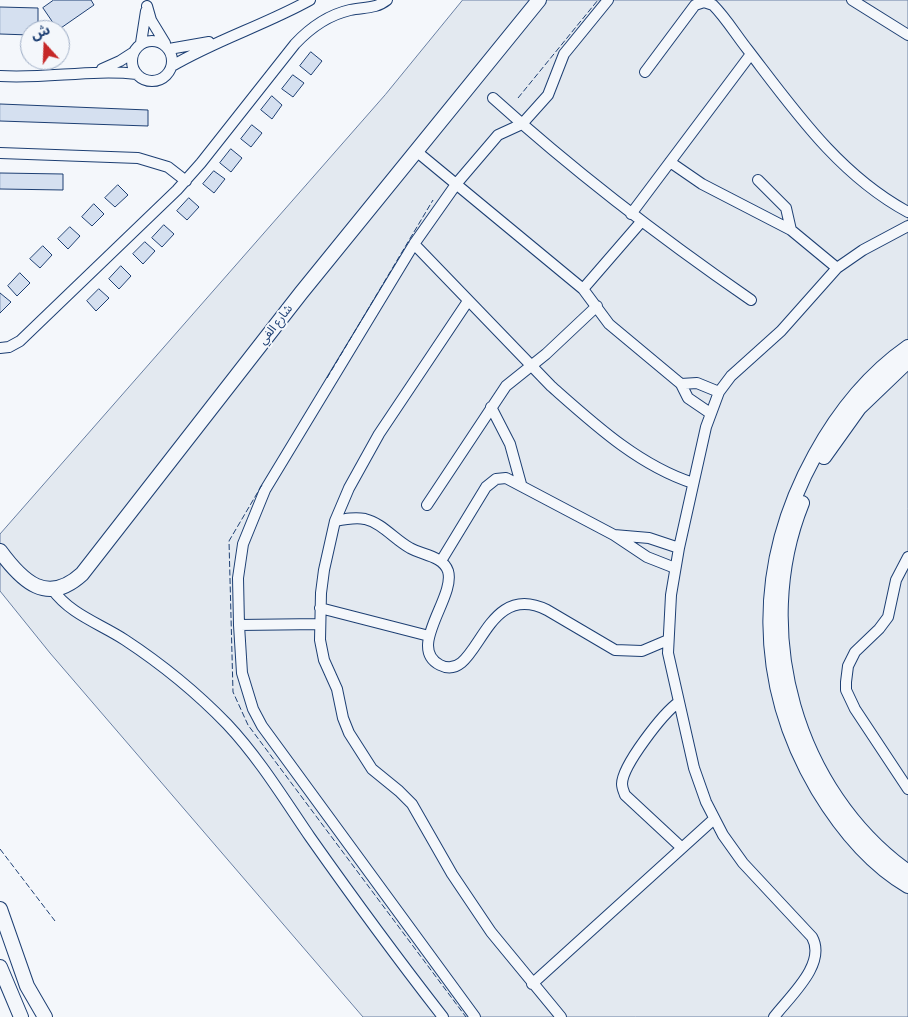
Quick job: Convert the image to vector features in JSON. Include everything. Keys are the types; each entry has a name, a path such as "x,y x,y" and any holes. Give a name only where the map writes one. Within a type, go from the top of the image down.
{"street":[{"path":"172,66 220,40 266,22 310,0"},
{"path":"0,348 9,347 20,341 186,181 301,37 316,25 334,15 352,9 375,7 387,0"},
{"name":"شارع الفي","path":"52,589 72,583 82,574 301,293 539,0"},
{"path":"475,1017 262,726 253,709 242,673 238,625 240,561 243,544 265,490 414,244 457,183 501,132 522,124 548,95 564,54 608,0"},
{"path":"852,0 908,35"},
{"path":"645,72 692,8 704,2 716,8 826,148 870,187 908,212"},
{"path":"94,71 120,62 134,52 141,43 146,3"},
{"path":"134,52 132,64 137,74 142,78 154,81 165,76 172,66 173,60 168,47 154,27 146,3"},
{"path":"141,43 157,40 168,47 220,40"},
{"path":"631,214 751,54"},
{"path":"0,76 54,76 94,71 137,74"},
{"path":"494,98 522,124 641,222 751,300"},
{"path":"416,152 457,183 583,289 609,324 681,384 688,398 710,413"},
{"path":"0,153 138,158 168,166 186,181"},
{"path":"670,162 702,184 791,230 837,268"},
{"path":"758,180 786,208 791,230"},
{"path":"583,289 641,222"},
{"path":"774,1017 813,966 817,955 815,943 743,863 714,819 694,768 679,702 668,640 678,548 710,413 719,392 731,376 782,331 837,268 863,250 908,226"},
{"path":"414,244 531,366 569,402 624,447 660,470 693,483"},
{"path":"468,301 368,453 349,488 335,521 324,570 320,608 324,660 337,689 348,733 372,769 400,791 412,804 471,904 532,984 561,1017"},
{"path":"427,505 506,386 597,306"},
{"path":"908,347 876,373 855,395 837,418 806,470 789,510 778,545 772,580 770,622 773,663 781,702 793,740 812,780 837,819 859,846 879,866 908,886"},
{"path":"908,361 859,408 833,442 812,479 800,508 790,541 783,587 781,632 791,699 805,740 822,776 856,825 884,853 908,872"},
{"path":"681,384 697,383 719,392"},
{"path":"491,407 510,444 521,484"},
{"path":"441,561 489,484 506,478 521,484 614,535 647,557 675,568"},
{"path":"335,521 357,518 372,521 406,546 441,561 448,575 440,607 429,636 428,647 431,657 439,665 455,667 467,660 482,634 498,616 510,608 524,604 542,608 614,650 642,650 668,640"},
{"path":"614,535 649,538 678,548"},
{"path":"0,551 17,573 27,581 38,587 52,589 70,610 123,639 161,664 196,693 228,726 258,764 385,942 443,1017"},
{"path":"908,557 896,580 888,617 879,629 855,652 848,666 846,682 846,690 855,709 908,789"},
{"path":"320,608 429,636"},
{"path":"238,625 320,624"},
{"path":"679,702 665,713 654,726 625,773 622,784 625,795 682,848"},
{"path":"532,984 714,819"},
{"path":"0,909 27,986 45,1017"},
{"path":"0,967 21,1017"}],"shaded area":[{"path":"463,0 908,0 908,1017 363,1017 50,653 0,591 0,534 385,95"}],"building":[{"path":"54,0 91,0 94,5 70,22 70,20 51,20 43,8"},
{"path":"0,7 38,8 38,20 20,20 20,35 0,34"},
{"path":"311,52 322,61 311,75 300,66"},
{"path":"293,75 304,83 293,97 282,89"},
{"path":"272,96 282,105 272,119 261,110"},
{"path":"0,104 148,110 148,126 0,121"},
{"path":"252,125 262,133 251,147 241,139"},
{"path":"231,149 242,158 231,172 220,163"},
{"path":"214,171 225,179 214,193 203,184"},
{"path":"0,173 63,174 63,190 0,189"},
{"path":"118,185 128,195 115,207 105,198"},
{"path":"189,198 199,207 187,220 177,211"},
{"path":"94,204 104,214 92,226 82,217"},
{"path":"164,225 174,234 162,247 152,238"},
{"path":"70,227 80,236 68,249 58,239"},
{"path":"145,242 155,251 143,264 133,254"},
{"path":"43,246 52,255 40,268 30,259"},
{"path":"121,266 131,276 119,289 109,279"},
{"path":"20,273 30,283 17,296 8,286"},
{"path":"99,289 109,298 96,311 87,301"},
{"path":"0,293 11,302 0,313"}],"fence":[{"path":"518,98 598,0"},
{"path":"327,378 433,200"},
{"path":"262,485 229,541 233,692 248,725 466,1017"},
{"path":"0,849 55,921"}]}
